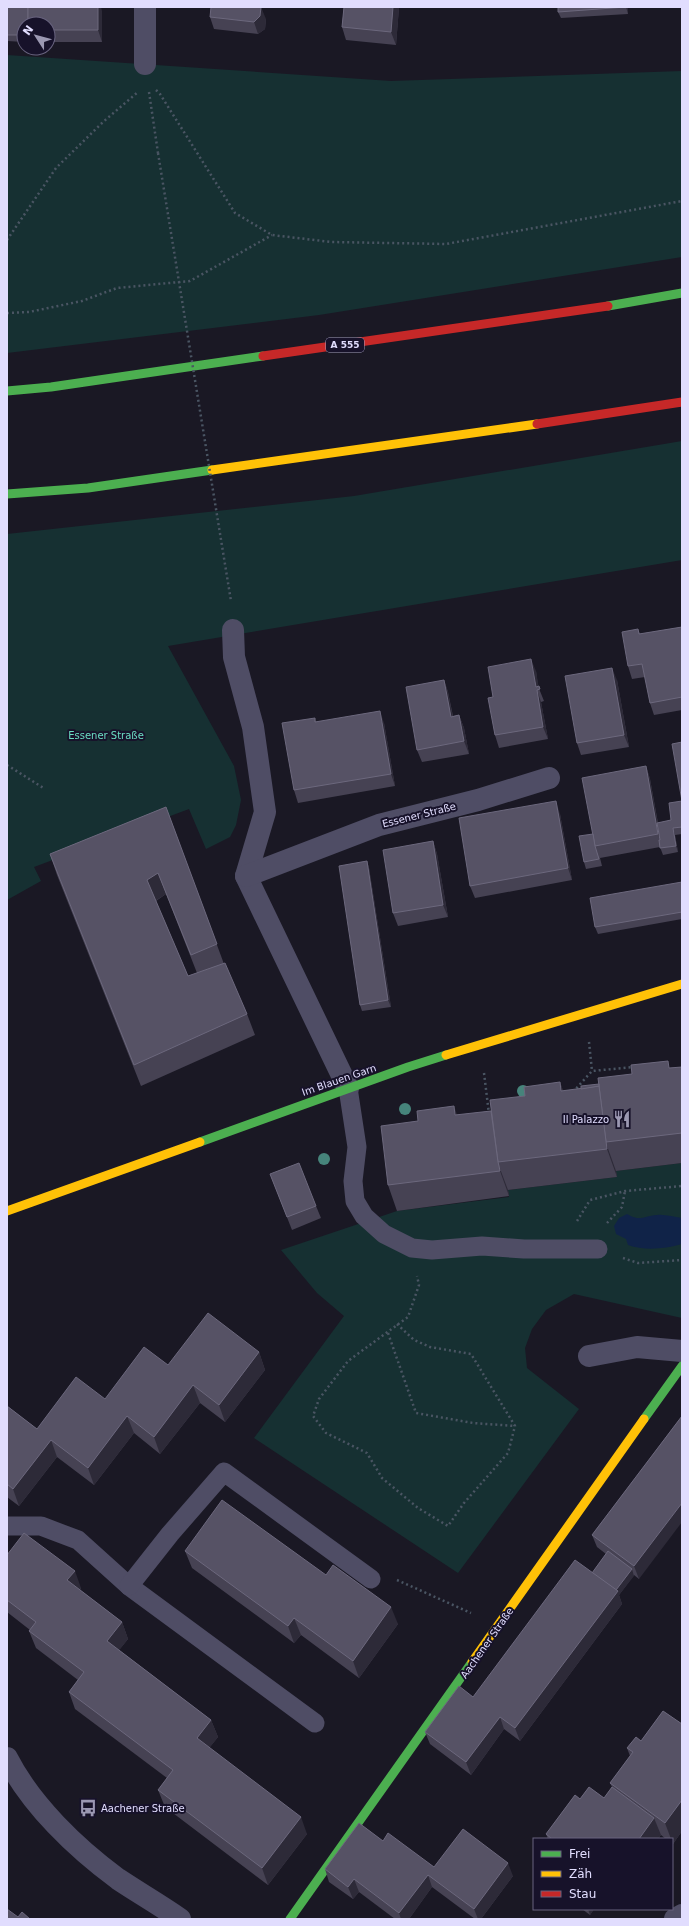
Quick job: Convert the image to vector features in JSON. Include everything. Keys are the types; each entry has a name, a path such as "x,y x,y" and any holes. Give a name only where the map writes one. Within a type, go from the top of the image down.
{"main road":[{"name":"A 555","path":"7,390 51,387 611,306 682,293"},
{"path":"7,494 88,488 640,410 682,402"},
{"name":"Im Blauen Garn","path":"7,1211 348,1088 480,1045 682,984"},
{"name":"Aachener Straße","path":"290,1919 682,1366"}],"street":[{"path":"145,7 147,74"},
{"path":"233,630 234,657 253,727 265,812 246,876 348,1088"},
{"name":"Essener Straße","path":"246,876 379,825 478,800 549,778"},
{"path":"589,1356 637,1347 682,1351"},
{"path":"7,1758 17,1778 63,1833 118,1878 180,1919"},
{"path":"675,1919 682,1915"}],"lane":[{"path":"348,1088 357,1147 353,1181 355,1201 364,1216 384,1234 412,1248 432,1250 482,1246 598,1249"},
{"path":"129,1586 170,1534 224,1472 371,1579"},
{"path":"7,1526 41,1526 78,1540 129,1586 316,1723"}],"path":[{"path":"147,74 158,153 231,601"},
{"path":"147,74 235,213 272,235 331,242 446,244 682,201"},
{"path":"7,240 56,168 104,122 147,74"},
{"path":"7,313 29,312 82,301 117,288 190,281 272,235"},
{"path":"7,764 46,789"},
{"path":"480,1045 489,1116 496,1115"},
{"path":"569,1096 592,1072 641,1067"},
{"path":"560,1249 590,1200 625,1192 682,1186"},
{"path":"625,1192 622,1207 599,1231 598,1249 638,1263 682,1260"},
{"path":"397,1324 414,1340 430,1347 471,1354 515,1426 508,1453 464,1502 448,1526 418,1508 382,1478 367,1453 326,1433 313,1416 319,1399 348,1361 388,1333 397,1324 408,1316 419,1285 412,1248"},
{"path":"388,1333 416,1413 473,1423 515,1426"},
{"path":"371,1579 390,1576 499,1625"}],"green space":[{"path":"7,55 391,81 682,71 682,257 319,315 7,353"},
{"path":"682,441 682,560 168,646 234,766 241,800 236,825 230,837 206,849 189,809 34,867 41,881 7,900 7,534 354,496"},
{"path":"682,1163 682,1318 574,1294 546,1310 532,1329 525,1348 527,1368 579,1409 458,1573 254,1438 344,1316 317,1293 281,1250 397,1211 509,1197 508,1190 617,1177 616,1171"}],"water":[{"path":"627,1214 636,1218 666,1215 682,1218 682,1244 655,1249 628,1245 626,1239 616,1234 614,1226 619,1218"}],"building":[{"path":"7,7 28,7 28,16 16,16 16,35 7,35"},
{"path":"28,7 98,7 98,30 56,30 56,16 28,16"},
{"path":"211,7 261,7 260,16 254,22 210,17"},
{"path":"344,7 393,7 391,32 342,27"},
{"path":"558,7 626,7 558,12"},
{"path":"682,627 682,697 650,703 642,664 628,666 622,632 638,629 639,634"},
{"path":"531,659 536,687 539,686 540,689 537,690 543,727 495,735 488,698 493,697 488,667"},
{"path":"612,668 624,735 577,743 565,676"},
{"path":"444,680 451,717 459,715 464,741 417,750 406,687"},
{"path":"380,711 391,774 294,790 282,723 315,718 315,722"},
{"path":"682,742 682,801 672,744"},
{"path":"646,766 658,834 595,846 582,778"},
{"path":"556,801 568,868 470,886 459,818"},
{"path":"682,801 682,827 673,828 676,846 660,848 657,823 671,820 669,803"},
{"path":"166,807 217,944 191,955 158,873 147,880 188,976 225,963 247,1014 134,1065 50,854"},
{"path":"593,834 599,859 584,862 579,836"},
{"path":"433,841 443,905 393,913 383,850"},
{"path":"367,861 388,1000 360,1005 339,866"},
{"path":"682,882 682,912 595,927 590,898"},
{"path":"668,1061 669,1068 682,1067 682,1133 606,1142 598,1078 632,1074 631,1065"},
{"path":"560,1082 561,1091 599,1086 607,1149 498,1162 490,1100 525,1096 524,1087"},
{"path":"599,1084 599,1086 581,1089 581,1086"},
{"path":"454,1106 455,1115 491,1111 500,1171 388,1185 381,1126 418,1121 417,1111"},
{"path":"299,1163 316,1206 287,1217 270,1174"},
{"path":"208,1313 259,1352 219,1405 193,1385 154,1437 127,1416 88,1468 51,1440 13,1489 7,1484 7,1406 37,1429 76,1377 105,1399 144,1347 168,1365"},
{"path":"682,1416 682,1503 634,1566 592,1535"},
{"path":"222,1500 326,1575 333,1565 391,1607 353,1661 294,1618 288,1626 185,1551"},
{"path":"24,1533 75,1571 67,1580 122,1622 107,1641 211,1720 197,1738 301,1817 262,1868 158,1790 173,1770 69,1692 84,1672 29,1631 36,1622 7,1600 7,1555"},
{"path":"608,1551 632,1569 616,1590 592,1573"},
{"path":"575,1560 618,1591 515,1728 500,1717 466,1762 425,1732 459,1686 473,1697"},
{"path":"663,1711 682,1724 682,1800 665,1823 610,1783 633,1752 627,1748 636,1737 641,1741"},
{"path":"589,1787 604,1798 612,1787 654,1818 640,1838 551,1838 546,1834 575,1795 580,1799"},
{"path":"359,1823 383,1841 388,1833 434,1867 463,1829 508,1863 474,1909 428,1875 399,1913 354,1879 348,1887 325,1869"},
{"path":"7,1909 18,1917 22,1912 30,1919 7,1919"}],"traffic: fast":[{"path":"608,306 682,293"},
{"path":"7,391 51,387 263,356"},
{"path":"7,494 88,488 212,470"},
{"path":"200,1142 408,1067 446,1055"},
{"path":"644,1419 682,1366"},
{"path":"290,1919 472,1662"}],"traffic: slow":[{"path":"212,470 537,424"},
{"path":"446,1055 682,984"},
{"path":"7,1211 200,1142"},
{"path":"472,1662 644,1419"}],"traffic: jam":[{"path":"263,356 608,306"},
{"path":"537,424 682,402"}],"place":[{"name":"Il Palazzo","path":"622,1119"},
{"name":"Aachener Straße","path":"88,1808"}]}
